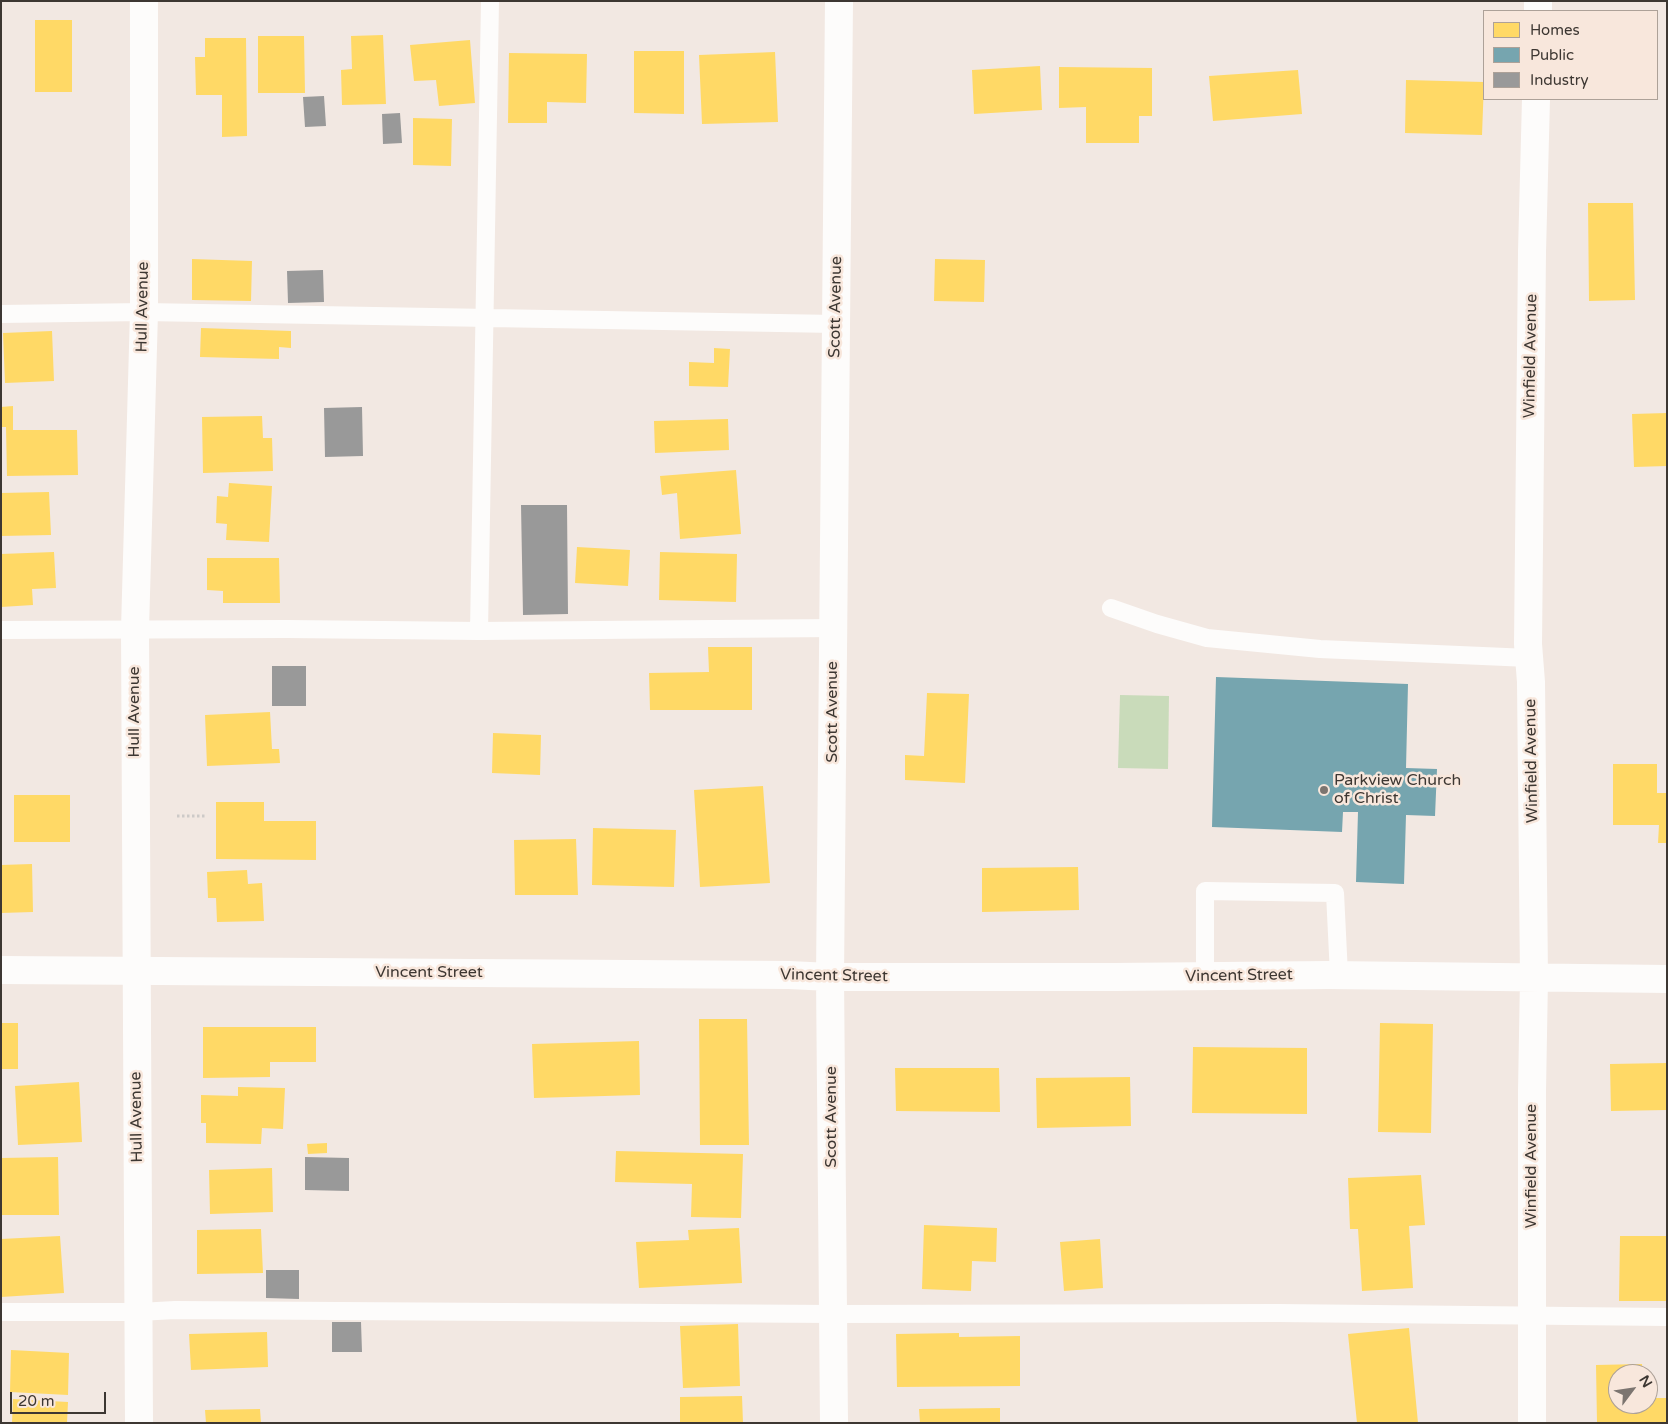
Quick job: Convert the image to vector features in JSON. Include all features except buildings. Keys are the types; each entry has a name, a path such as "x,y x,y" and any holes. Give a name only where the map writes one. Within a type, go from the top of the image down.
{"street":[{"name":"Hull Avenue","path":"139,1423 135,629 144,312 144,1"},
{"name":"Scott Avenue","path":"834,1423 830,977 839,1"},
{"name":"Winfield Avenue","path":"1532,1423 1534,978 1531,682 1529,658 1532,281 1536,100"},
{"name":"Vincent Street","path":"1,970 789,975 830,977 1339,975 1667,979"}],"lane":[{"path":"479,631 490,1"},
{"path":"1,314 144,312 836,324"},
{"path":"1111,608 1157,624 1207,638 1320,649 1529,658"},
{"path":"1,630 287,628 479,631 834,628"},
{"path":"1206,976 1205,891 1335,893 1339,975"},
{"path":"1,1312 139,1312 175,1310 833,1314 1278,1313 1667,1317"}],"path":[{"path":"176,816 207,816"}],"green space":[{"path":"1120,695 1169,696 1168,769 1118,768"}],"place":[{"name":"Parkview Church of Christ","path":"1324,790"}]}
